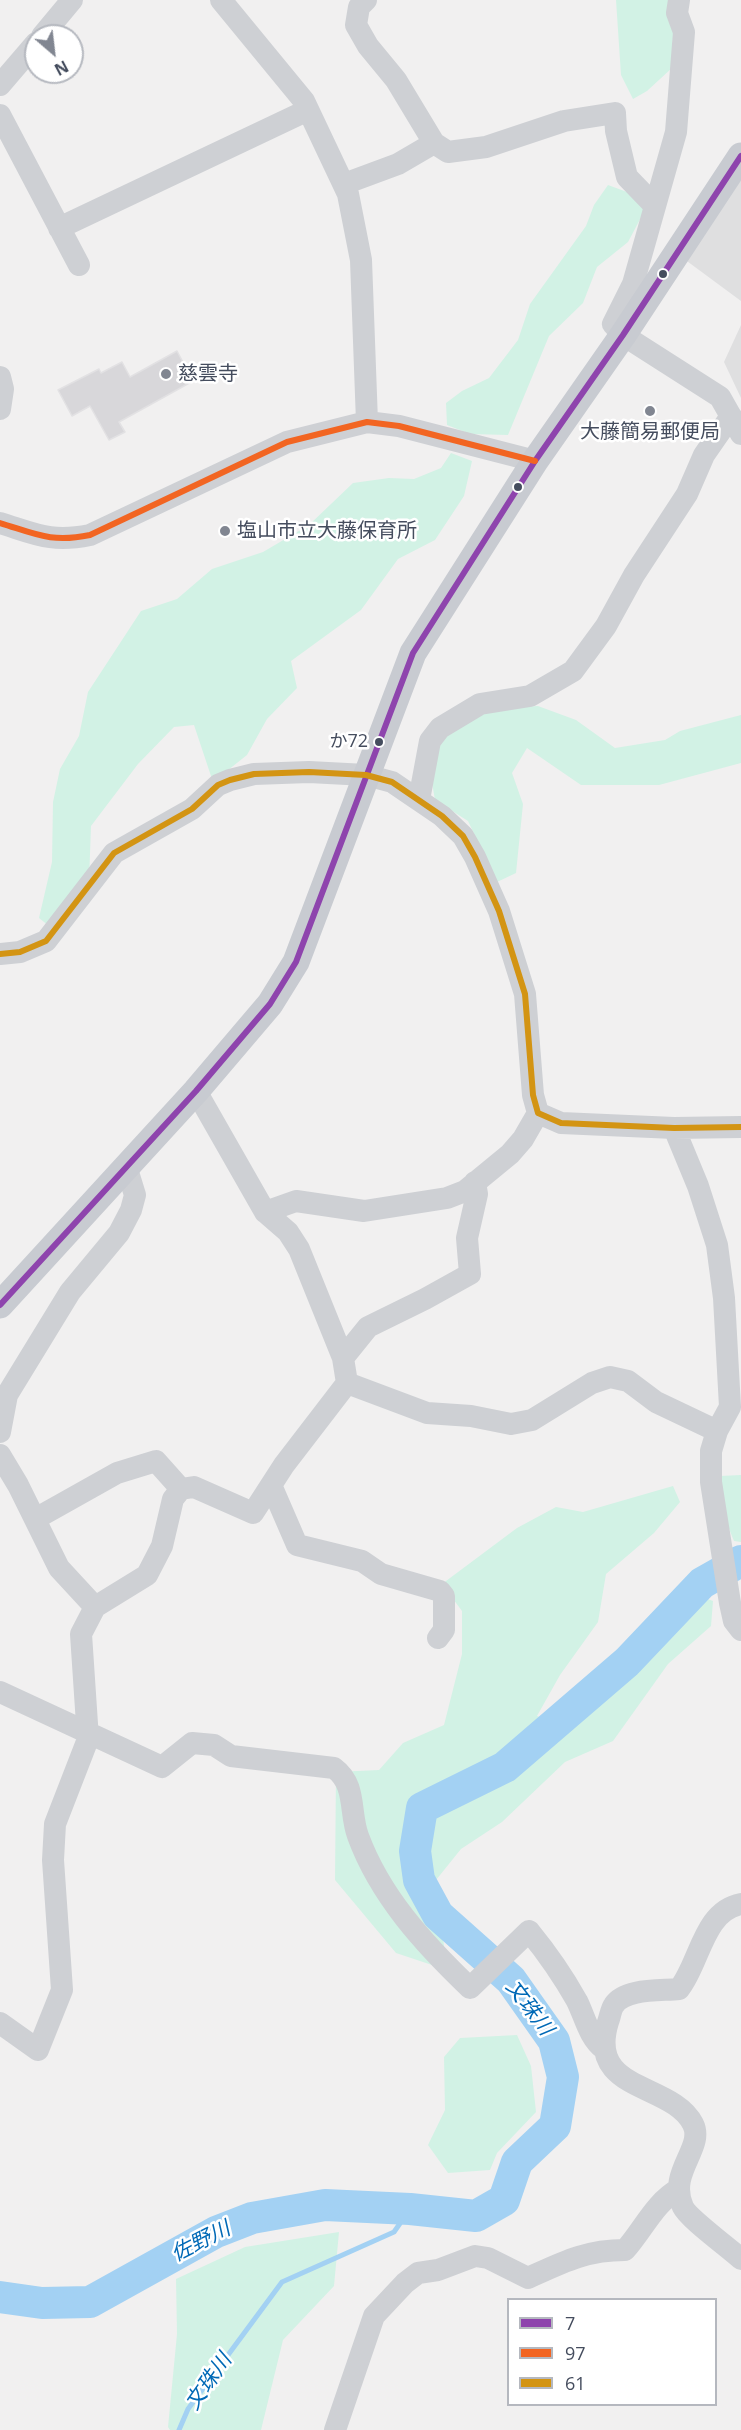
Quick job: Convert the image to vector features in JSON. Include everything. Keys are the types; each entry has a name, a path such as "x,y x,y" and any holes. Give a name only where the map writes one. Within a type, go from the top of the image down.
{"main road":[{"path":"0,1305 127,1169 196,1091 284,985 296,962 413,653 535,460 623,335 741,156"}],"street":[{"path":"52,24 72,0"},
{"path":"221,0 308,110 348,194 361,260 367,422"},
{"path":"366,0 359,7 356,24 368,46 396,80 434,143 448,152 486,147 564,121 615,112 616,131 627,177 655,206"},
{"path":"419,800 430,741 440,729 480,704 530,696 573,672 606,626 633,575 687,494 704,455 736,425 720,397 623,335 613,324 633,284 676,132 684,32 677,13 679,0"},
{"path":"0,85 24,57"},
{"path":"59,228 308,110"},
{"path":"0,115 79,265"},
{"path":"344,184 398,164 434,143"},
{"path":"0,377 3,389 0,409"},
{"path":"0,523 46,537 65,540 90,535 287,442 367,422 399,426 535,460"},
{"path":"0,954 20,952 46,941 114,853 192,809 218,785 254,774 309,772 366,775 392,782 442,816 463,836 500,911 525,994 533,1095 538,1113 523,1139 510,1154 475,1182 447,1198 364,1211 297,1201 265,1212"},
{"path":"0,2023 38,2050 62,1990 53,1860 55,1824 88,1739 81,1634 95,1607 147,1575 162,1546 173,1500 181,1489 194,1487 253,1513 271,1485 347,1383 343,1358 299,1249 288,1232 265,1212 196,1091"},
{"path":"538,1113 561,1123 674,1128 741,1126"},
{"path":"674,1128 698,1186 717,1245 736,1406 717,1431 711,1451 711,1482 730,1603 734,1621 741,1630"},
{"path":"0,1432 3,1390 70,1292 119,1233 135,1195 127,1169"},
{"path":"343,1358 368,1327 470,1274 467,1238 477,1194 475,1182"},
{"path":"347,1383 427,1413 471,1416 512,1424 532,1420 592,1383 610,1377 628,1381 656,1402 717,1431"},
{"path":"0,1455 59,1568 95,1607"},
{"path":"35,1519 117,1473 156,1461 181,1489"},
{"path":"271,1485 297,1545 362,1561 381,1574 440,1591 444,1596 444,1630 438,1638"},
{"path":"0,1692 162,1767 192,1743 214,1745 231,1756 334,1768 344,1776 347,1782 357,1834 382,1886 429,1948 470,1988 529,1931 551,1959 577,2002 596,2043 604,2049 612,2067 622,2078 675,2106 688,2116 694,2127 695,2140 677,2182 683,2208 741,2259"},
{"path":"604,2049 606,2030 614,2004 627,1995 679,1989 688,1977 709,1928 720,1913 741,1904"},
{"path":"335,2430 374,2316 405,2283 418,2273 438,2270 475,2256 488,2258 528,2278 579,2255 601,2250 626,2250 640,2234 664,2197 679,2189"}],"shaded area":[{"path":"741,156 741,301 676,253"},
{"path":"741,325 741,398 724,362"}],"green space":[{"path":"616,0 674,0 672,68 647,91 633,99 621,75"},
{"path":"608,185 627,192 645,210 628,242 597,267 583,303 549,336 508,435 470,434 447,425 446,403 462,391 489,378 518,340 530,304 586,226 594,205"},
{"path":"451,453 472,461 464,496 435,540 398,559 361,610 291,661 297,688 267,719 247,755 213,782 194,725 174,727 138,764 91,826 89,882 49,926 39,918 52,862 53,802 60,769 79,736 88,692 141,611 177,599 212,569 263,552 309,525 353,483 389,478 414,479 441,468"},
{"path":"538,706 576,720 615,748 665,740 680,731 741,715 741,763 659,785 581,785 527,748 512,773 523,804 516,873 497,882 468,821 435,800 431,777 436,740 483,709"},
{"path":"741,1475 741,1542 734,1541 723,1514 720,1476"},
{"path":"673,1486 680,1502 654,1533 606,1574 598,1622 560,1675 537,1716 566,1727 627,1674 702,1597 713,1601 711,1626 668,1664 613,1741 565,1762 502,1822 461,1849 436,1880 447,1970 396,1953 335,1880 336,1772 379,1770 403,1743 444,1725 462,1654 462,1611 442,1584 517,1528 556,1507 583,1512"},
{"path":"517,2035 531,2066 536,2112 497,2153 490,2170 448,2173 428,2145 445,2110 444,2057 460,2038"},
{"path":"339,2232 334,2286 283,2340 261,2430 170,2430 168,2427 177,2334 176,2279 245,2247"}],"building":[{"path":"177,351 193,381 119,422 125,432 109,440 90,406 72,416 58,390 99,369 101,373 122,362 130,377"}],"waterway":[{"name":"文珠川","path":"0,2297 42,2303 90,2302 216,2232 252,2218 325,2205 410,2209 476,2216 504,2200 517,2162 555,2126 563,2077 554,2041 511,1980 438,1915 419,1880 415,1851 422,1808 505,1767 627,1662 702,1583 741,1561"},
{"name":"文珠川","path":"179,2430 188,2409 282,2282 394,2232 410,2209"}],"transit line":[{"name":"7","path":"0,1305 196,1091 270,1004 296,962 413,653 535,461 623,335 741,156"},
{"name":"97","path":"0,523 54,538 90,535 287,442 367,422 399,426 535,461"},
{"name":"61","path":"0,954 20,952 46,941 114,853 192,809 218,785 254,774 309,772 366,775 392,782 442,816 463,836 475,857 499,911 525,994 533,1095 538,1113 561,1123 674,1128 741,1127"}],"place":[{"name":"慈雲寺","path":"166,374"},
{"name":"大藤簡易郵便局","path":"650,411"},
{"name":"塩山市立大藤保育所","path":"225,531"},
{"name":"か72","path":"379,742"}],"water label":[{"name":"佐野川","path":"201,2242"}]}
